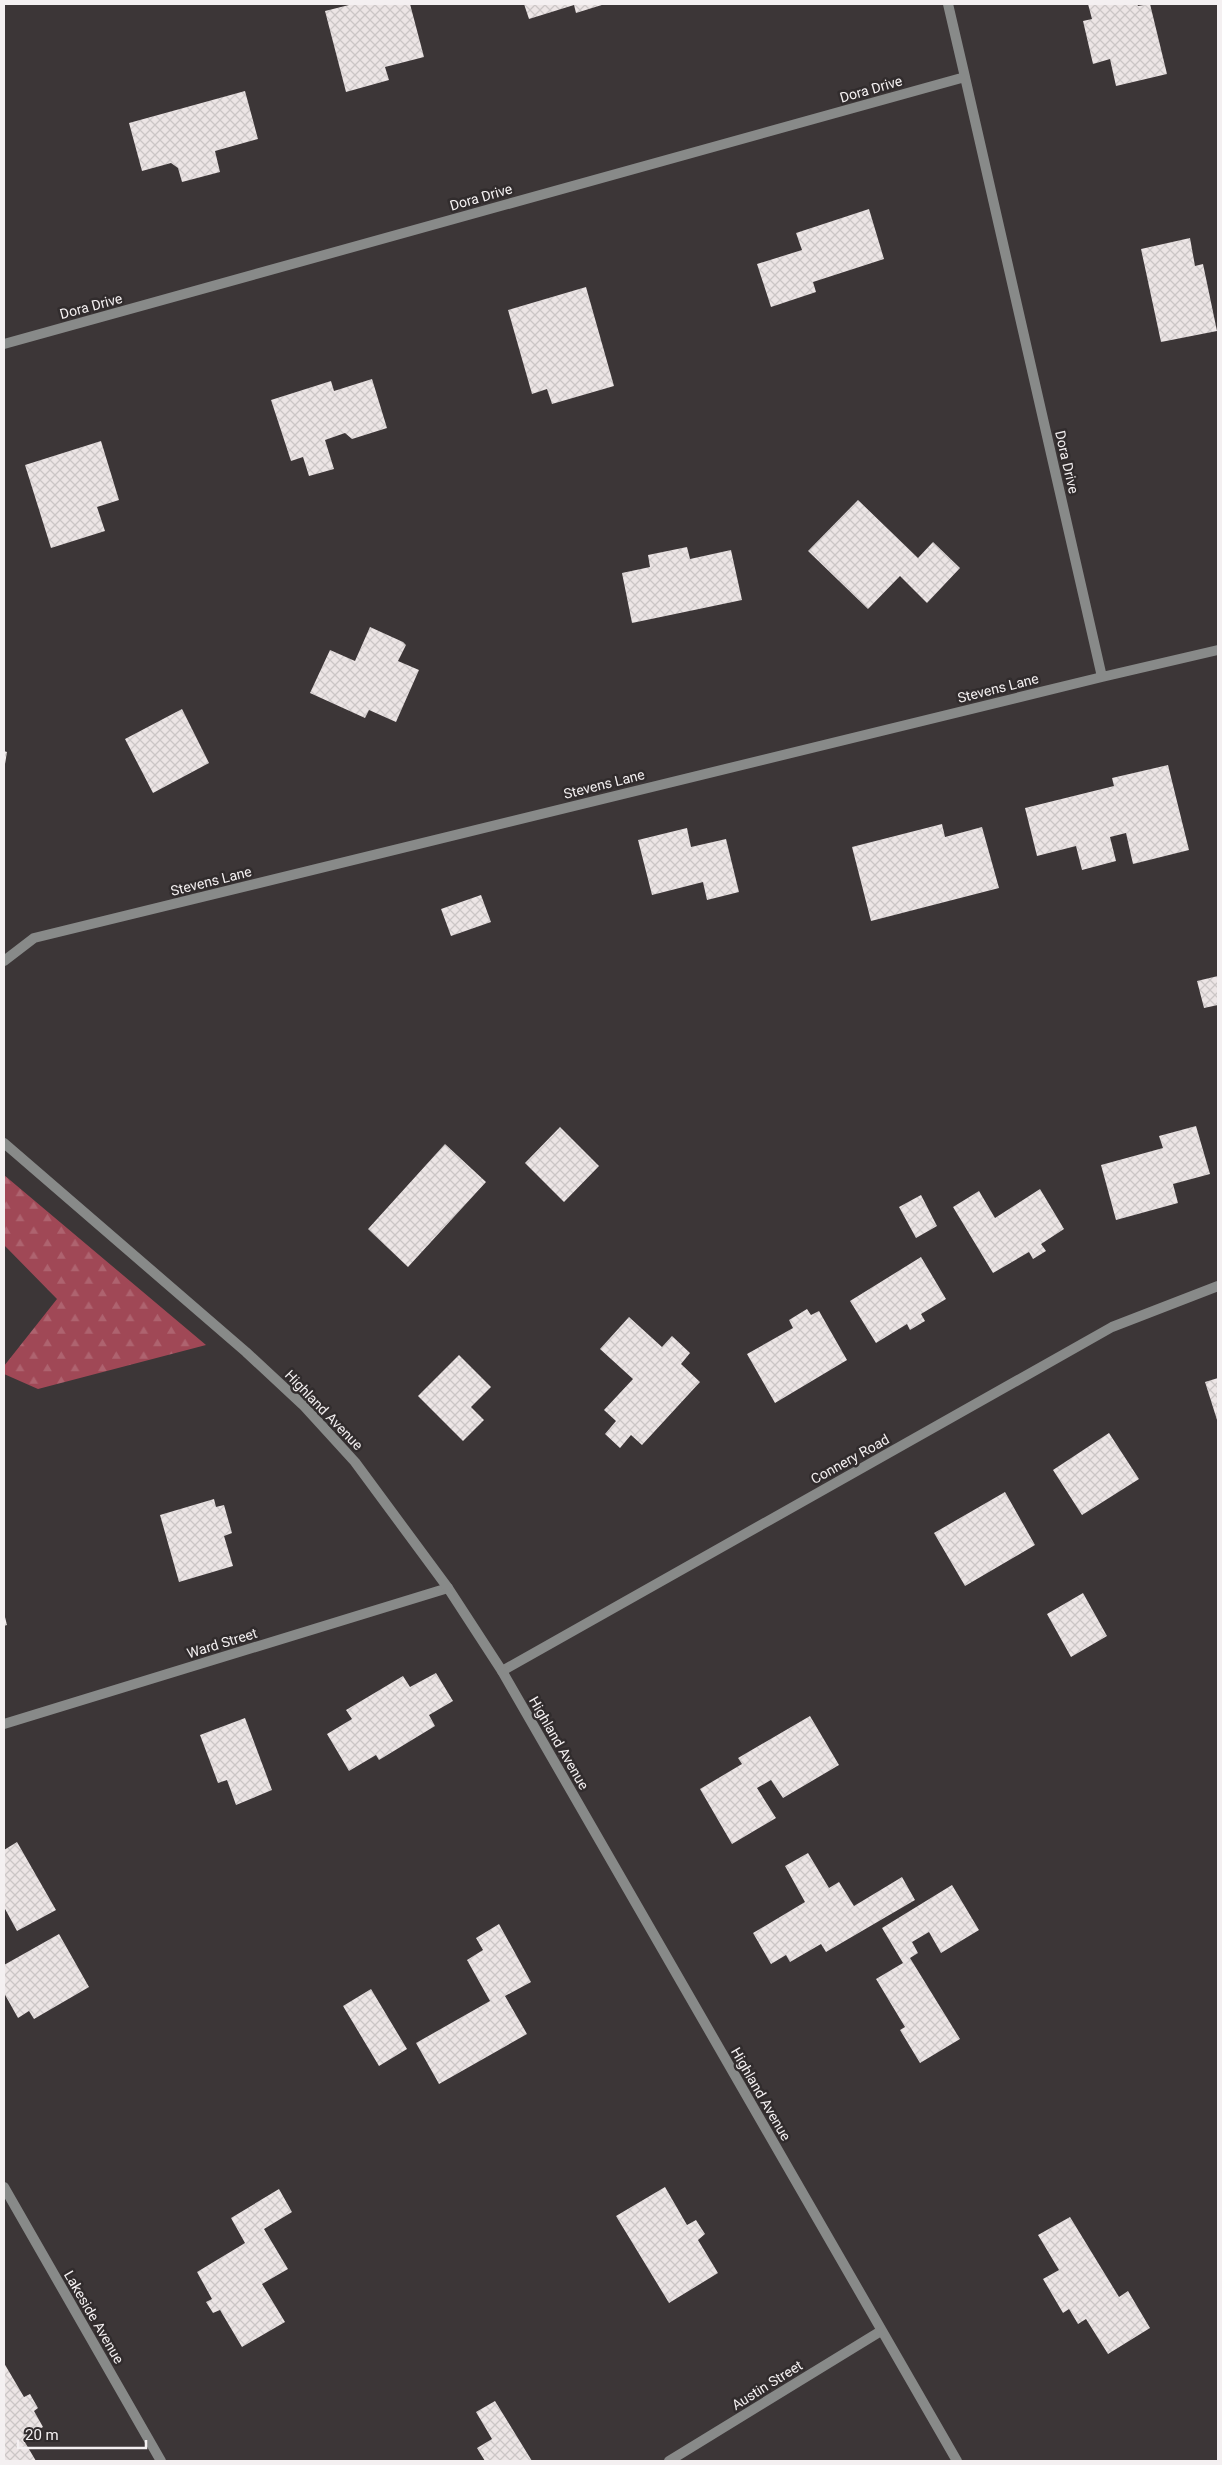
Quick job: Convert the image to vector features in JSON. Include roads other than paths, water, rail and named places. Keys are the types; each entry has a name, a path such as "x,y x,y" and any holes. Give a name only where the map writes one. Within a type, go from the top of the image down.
{"street":[{"name":"Dora Drive","path":"948,4 1102,677"},
{"name":"Dora Drive","path":"4,344 965,77"},
{"name":"Stevens Lane","path":"4,961 34,938 1218,650"},
{"name":"Highland Avenue","path":"4,1143 246,1352 303,1404 354,1462 448,1588 502,1671 957,2461"},
{"name":"Connery Road","path":"502,1671 1112,1327 1218,1286"},
{"name":"Ward Street","path":"4,1724 448,1588"},
{"name":"Lakeside Avenue","path":"4,2187 161,2461"},
{"name":"Austin Street","path":"668,2461 881,2331"}]}
